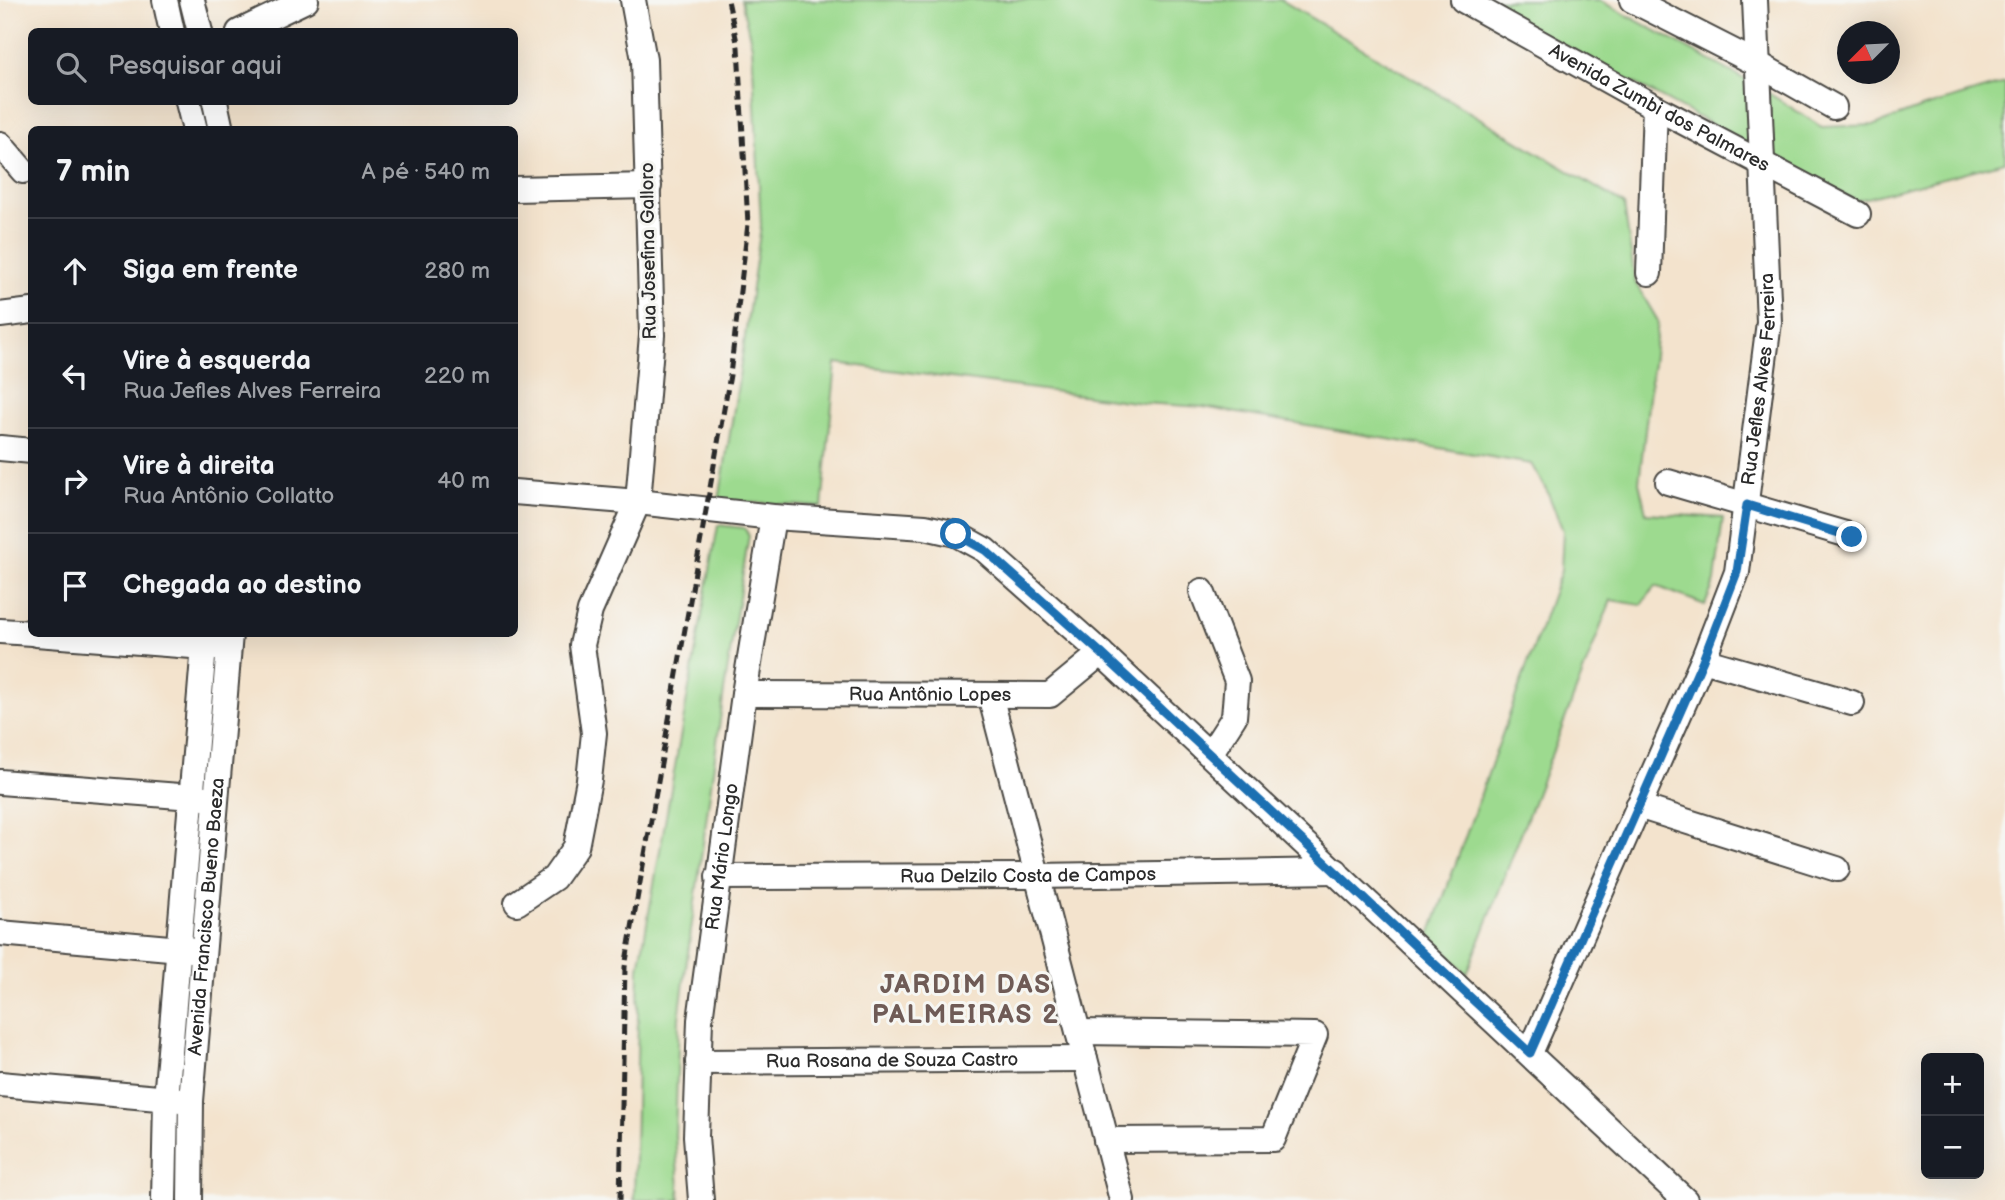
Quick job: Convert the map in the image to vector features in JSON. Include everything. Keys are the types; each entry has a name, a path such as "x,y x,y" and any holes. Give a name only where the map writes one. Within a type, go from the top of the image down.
{"street":[{"path":"165,0 171,28"},
{"path":"192,0 199,28"},
{"path":"247,28 306,0"},
{"name":"Rua Josefina Galloro","path":"517,903 554,878 576,847 589,780 594,733 582,645 590,611 638,502 652,335 644,60 633,0"},
{"name":"Avenida Zumbi dos Palmares","path":"1463,0 1654,107 1858,214"},
{"path":"1632,0 1758,64 1834,107"},
{"name":"Rua Jefles Alves Ferreira","path":"1530,1053 1703,660 1737,572 1769,322 1755,0"},
{"path":"189,105 194,126"},
{"path":"216,105 221,126"},
{"path":"1649,273 1654,107"},
{"path":"0,145 18,172"},
{"path":"518,189 649,186"},
{"path":"0,315 28,312"},
{"path":"0,448 28,451"},
{"path":"1668,482 1852,537"},
{"path":"518,492 773,517 925,527 956,534 985,550 1101,653 1336,871 1684,1200"},
{"name":"Rua Mário Longo","path":"701,1200 695,1136 700,1020 744,694 773,517"},
{"path":"1202,591 1237,681 1234,717 1210,754"},
{"path":"0,631 28,633"},
{"path":"131,637 230,641"},
{"name":"Avenida Francisco Bueno Baeza","path":"164,1200 166,1099 204,640"},
{"name":"Avenida Francisco Bueno Baeza","path":"190,1200 191,1101 230,641"},
{"name":"Rua Antônio Lopes","path":"744,694 1050,695 1101,653"},
{"path":"1703,660 1852,703"},
{"path":"990,695 1122,1200"},
{"path":"0,782 216,799"},
{"path":"1638,806 1837,869"},
{"name":"Rua Delzilo Costa de Campos","path":"718,877 1038,876 1336,871"},
{"path":"0,933 203,951"},
{"path":"1078,1031 1315,1035 1273,1139 1107,1140"},
{"name":"Rua Rosana de Souza Castro","path":"698,1062 1086,1059"},
{"path":"0,1084 191,1101"}],"green space":[{"path":"741,0 1281,0 1624,204 1635,282 1658,321 1639,482 1646,513 1723,518 1715,581 1705,605 1656,586 1641,605 1611,600 1467,974 1430,935 1561,571 1563,531 1547,491 1531,464 1203,407 1142,403 836,363 822,507 719,500 761,226 752,46"},
{"path":"1479,0 1599,0 1759,87 1822,127 1875,125 2005,83 2005,162 1855,201"},
{"path":"718,525 744,528 749,535 724,691 679,1018 675,1136 680,1200 634,1200 639,968"}],"railway":[{"path":"620,1200 625,967 730,375 748,224 738,47 728,0"}],"district":[{"name":"JARDIM DAS PALMEIRAS 2","path":"966,1000"}],"route":[{"path":"956,534 985,550 1101,653 1530,1053 1703,660 1737,572 1747,505 1852,537"}]}
